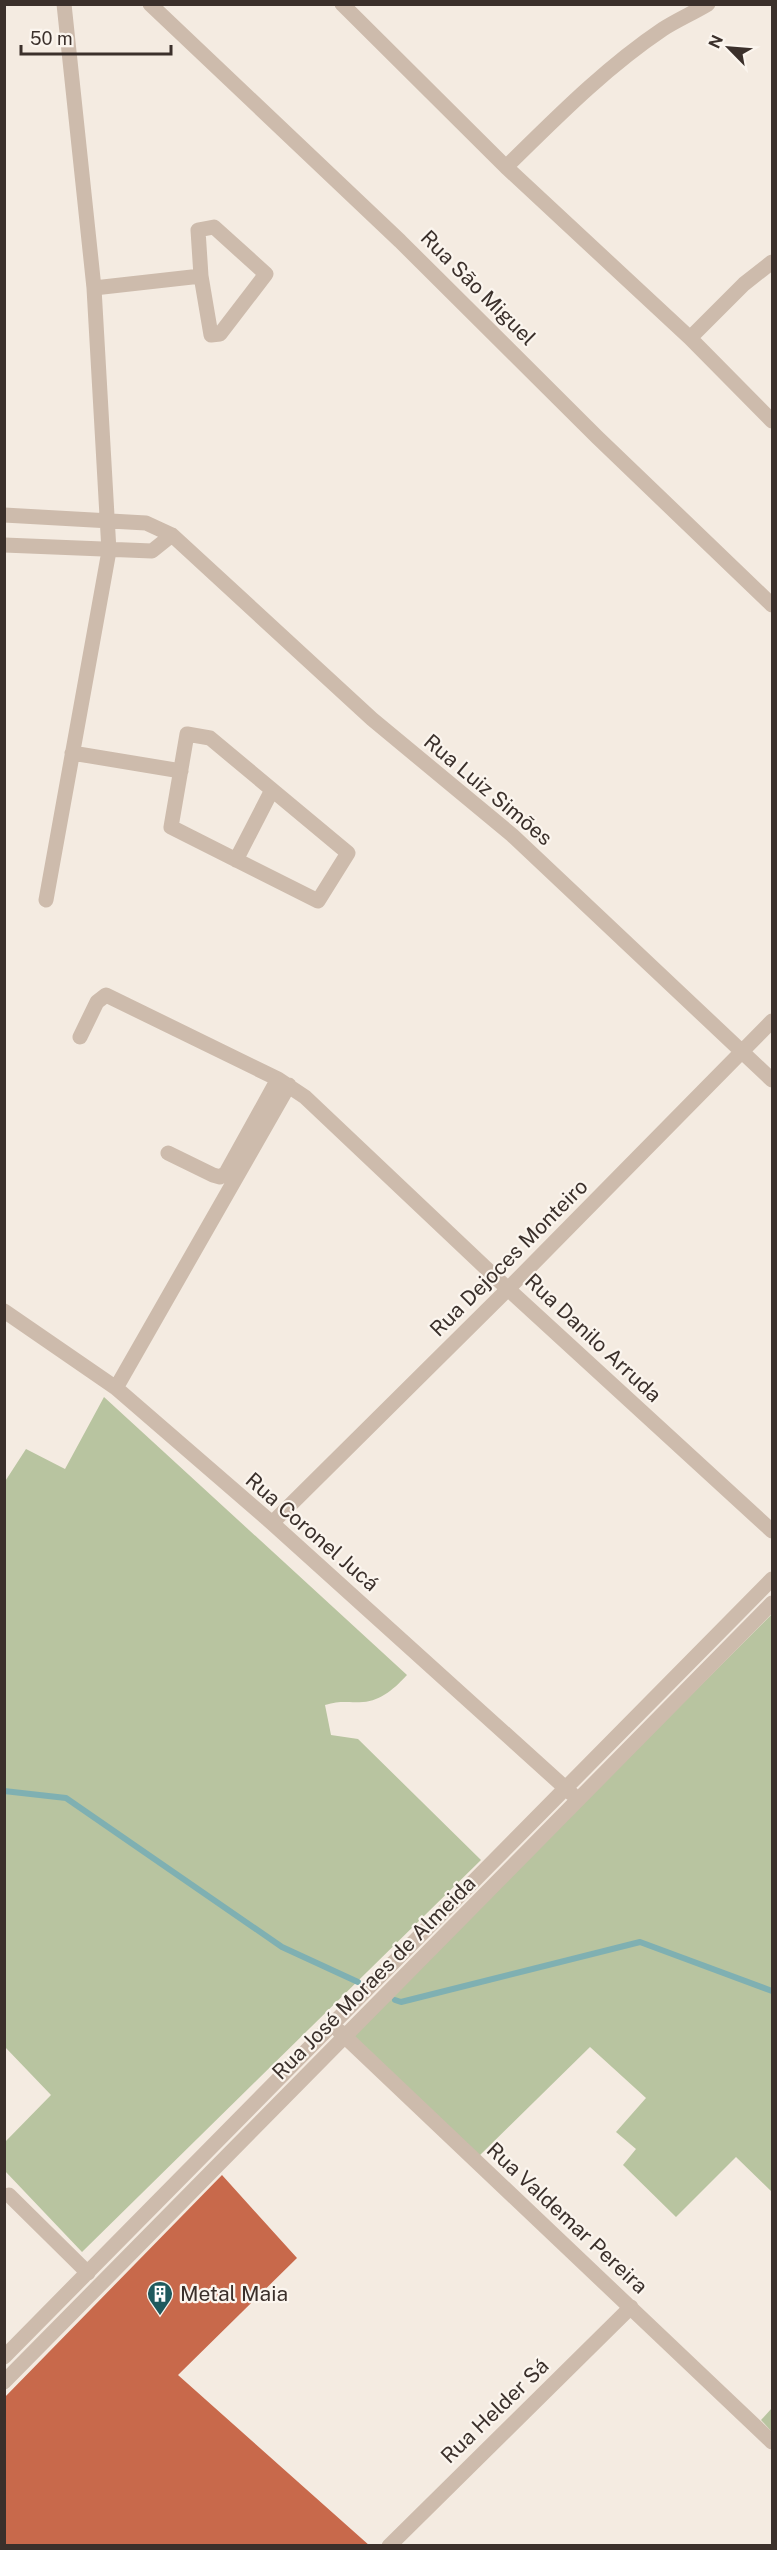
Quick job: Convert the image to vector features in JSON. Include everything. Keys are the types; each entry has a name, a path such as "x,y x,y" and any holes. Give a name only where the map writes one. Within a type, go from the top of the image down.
{"street":[{"path":"46,900 109,551 94,288 64,4"},
{"name":"Rua São Miguel","path":"150,4 400,241 597,437 772,605"},
{"path":"342,4 506,167 690,338 772,421"},
{"path":"506,167 559,114 626,56 665,28 708,4"},
{"path":"214,227 266,274 220,334 211,335 201,276 198,230 214,227"},
{"path":"690,338 744,284 772,262"},
{"path":"94,288 201,276"},
{"name":"Rua Luiz Simões","path":"4,515 146,523 172,535 372,719 512,835 772,1080"},
{"path":"4,545 152,551 172,535"},
{"path":"187,734 210,738 272,790 348,853 318,901 171,827 187,734"},
{"path":"72,753 181,771"},
{"path":"236,860 272,790"},
{"name":"Rua Danilo Arruda","path":"80,1037 97,1002 106,995 284,1082 314,1105 508,1289 772,1531"},
{"name":"Rua Dejoces Monteiro","path":"272,1523 508,1289 772,1021"},
{"path":"168,1153 220,1177 226,1173 284,1082"},
{"path":"116,1388 284,1082"},
{"name":"Rua Coronel Jucá","path":"4,1311 116,1388 272,1523 578,1801"},
{"name":"Rua José Moraes de Almeida","path":"4,2357 772,1578"},
{"name":"Rua José Moraes de Almeida","path":"4,2382 772,1603"},
{"name":"Rua Valdemar Pereira","path":"333,2024 772,2442"},
{"path":"214,2145 227,2157"},
{"path":"9,2195 88,2273"},
{"path":"142,2217 156,2229"},
{"path":"72,2289 85,2301"},
{"name":"Rua Helder Sá","path":"389,2546 631,2307"}],"green space":[{"path":"104,1397 407,1675 393,1689 376,1699 325,1705 331,1735 358,1739 481,1860 82,2252 5,2171 5,2142 51,2095 5,2047 4,1483 26,1449 65,1469"},
{"path":"772,1614 772,2192 736,2157 676,2217 623,2165 636,2149 616,2132 646,2098 590,2047 478,2157 350,2037"},
{"path":"772,2408 772,2432 761,2420"}],"building":[{"name":"Metal Maia","path":"222,2175 297,2258 178,2375 370,2546 4,2546 4,2398"}],"waterway":[{"path":"4,1791 66,1798 282,1947 358,1982"},
{"path":"395,2000 401,2002 640,1942 772,1991"}],"place":[{"name":"Metal Maia","path":"160,2317"}]}
